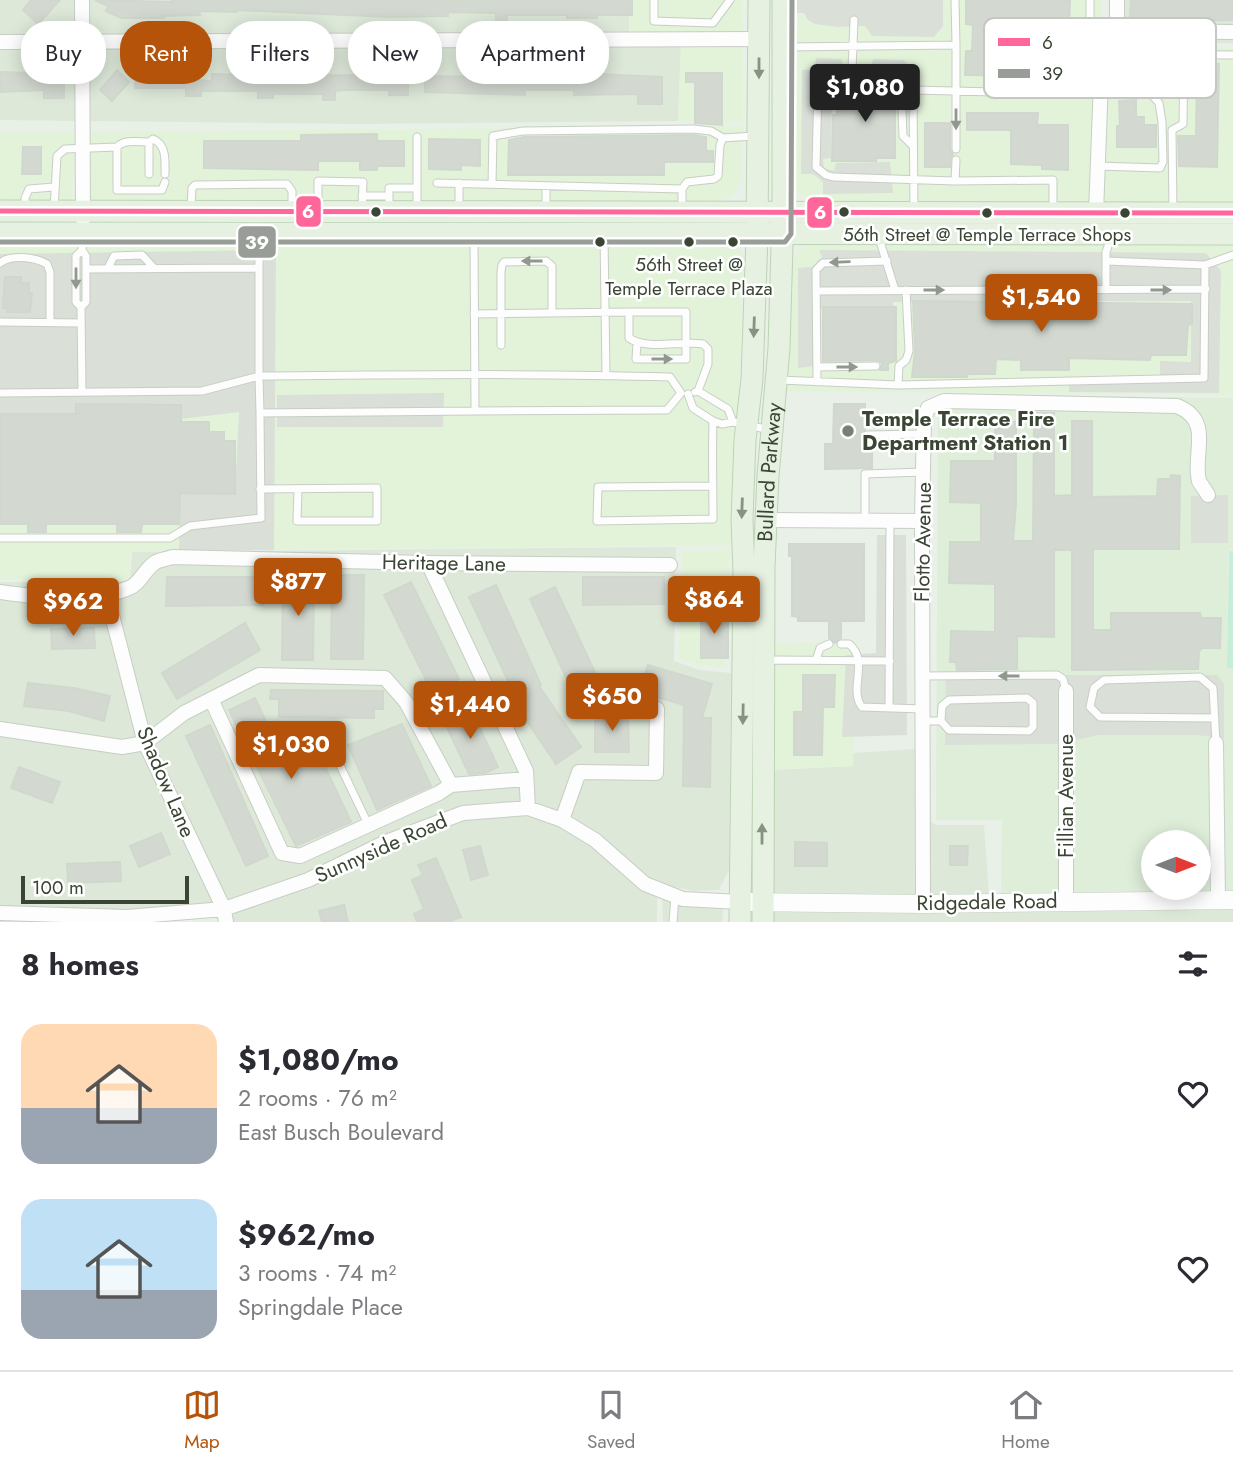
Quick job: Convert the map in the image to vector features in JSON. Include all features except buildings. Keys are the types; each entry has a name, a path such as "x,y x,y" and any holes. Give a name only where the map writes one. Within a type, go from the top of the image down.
{"main road":[{"name":"Bullard Parkway","path":"759,0 758,211 752,379 739,424 744,573 753,664 763,912"},
{"name":"Bullard Parkway","path":"740,912 753,664 778,380 783,212 783,0"},
{"path":"0,211 83,211 151,190 191,211 318,211 362,203 389,203 417,211 1233,212"},
{"path":"259,233 277,224 351,221 360,218 362,203"},
{"path":"436,233 461,223 525,221 538,218 546,211"},
{"path":"1113,234 1121,224 1180,212"},
{"path":"989,234 1006,226 1080,224 1095,218 1096,213"},
{"path":"0,233 82,241 259,233 1233,234"}],"street":[{"path":"82,0 82,21"},
{"path":"1117,0 1117,18"},
{"path":"106,43 759,39"},
{"path":"0,42 21,42"},
{"path":"82,84 82,241"},
{"path":"1096,213 1101,98"},
{"name":"Flotto Avenue","path":"923,904 922,521 924,419 928,408 944,401 1177,406 1188,410 1199,432 1199,480 1208,495"},
{"path":"766,520 922,521"},
{"name":"Heritage Lane","path":"0,592 67,598 107,596 131,588 155,562 172,557 670,565"},
{"path":"428,563 526,771 528,808"},
{"name":"Shadow Lane","path":"107,596 145,743 225,916"},
{"path":"0,729 122,747 145,743 184,713 259,675 385,678 405,702 451,785"},
{"name":"Fillian Avenue","path":"1066,691 1066,901"},
{"path":"211,699 282,853 300,856 439,793 451,785 526,779"},
{"path":"562,820 579,772 656,773 657,709"},
{"path":"1216,743 1225,900"},
{"name":"Sunnyside Road","path":"3,916 225,916 386,842 463,813 528,808 562,820 594,840 645,884 675,897 740,912"},
{"name":"Ridgedale Road","path":"740,912 923,904 1225,900"}],"lane":[{"path":"654,0 654,21 713,23 730,0"},
{"path":"955,0 956,149"},
{"path":"1090,0 1090,18"},
{"path":"852,70 854,20"},
{"path":"783,48 956,45"},
{"path":"914,212 913,180 913,90 911,73 827,70 818,86 816,167 826,175 833,177 913,180 955,181 1053,180 1053,212"},
{"path":"901,73 902,94"},
{"path":"913,90 984,91"},
{"path":"1097,166 1160,168 1163,162 1163,122 1159,103 1155,98"},
{"path":"1180,212 1172,130 1183,124 1183,98"},
{"path":"902,109 903,136 913,146"},
{"path":"492,184 493,136 523,131 693,129 711,131 723,138 758,136"},
{"path":"417,137 417,211"},
{"path":"682,210 682,189 687,182 714,179 718,176 723,138"},
{"path":"54,211 57,156 65,149 117,147 120,144 149,142 153,139 164,149 164,188 117,190 117,147"},
{"path":"149,142 151,190"},
{"path":"955,181 956,160"},
{"path":"318,211 318,181 363,182 362,203"},
{"path":"436,183 682,189"},
{"path":"459,183 460,211"},
{"path":"24,211 29,189 54,187"},
{"path":"546,187 546,211"},
{"path":"389,203 389,188 417,188"},
{"path":"617,188 617,210"},
{"path":"0,538 170,538 190,526 261,518 259,233"},
{"path":"474,233 475,411"},
{"path":"604,233 606,376"},
{"path":"877,234 895,290"},
{"path":"1107,290 1105,261 1113,234"},
{"path":"81,307 86,302 86,256 82,241"},
{"path":"82,241 76,256 76,302 81,307 82,392"},
{"path":"108,268 114,256 142,255 154,268"},
{"path":"1105,261 1205,265 1233,255"},
{"path":"0,263 4,259 20,258 39,259 47,264 50,272 50,322"},
{"path":"501,345 502,265 508,261 546,261 552,266 552,313"},
{"path":"817,382 816,271 823,263 887,261"},
{"path":"778,380 898,385 1204,378 1205,265"},
{"path":"86,269 259,268"},
{"path":"816,290 1206,289"},
{"path":"888,366 899,366 906,360 909,351 906,290"},
{"path":"629,312 629,338 636,343 703,344 708,349 708,365 698,391"},
{"path":"474,314 686,312 686,359 636,359 636,343"},
{"path":"0,322 81,323"},
{"path":"817,367 876,366"},
{"path":"898,385 899,366"},
{"path":"0,393 202,391 259,376 670,377 685,393 693,408 713,421 772,431"},
{"path":"260,413 667,410 685,393 698,391 728,408 739,424"},
{"path":"713,421 713,486 713,519 597,521 597,487 713,486"},
{"path":"867,435 924,434"},
{"path":"865,521 865,474 923,472"},
{"path":"260,489 377,488 377,521 297,521 298,489"},
{"path":"889,708 890,521"},
{"path":"816,660 820,648 829,644"},
{"path":"841,644 849,644 859,661 859,704 865,708 889,708 922,715 941,721 949,730 1029,731 1033,727 1033,703 1027,698 949,700 943,706 941,721"},
{"path":"753,664 775,660 890,661"},
{"path":"922,676 1057,675 1063,679 1066,691"},
{"path":"1215,718 1100,717 1090,707 1094,688 1104,680 1200,677 1213,688 1215,718 1216,743"},
{"path":"335,755 368,824"},
{"path":"673,922 675,897"}],"shaded area":[{"path":"0,0 75,0 75,21 21,21 21,36 0,36"},
{"path":"88,0 629,0 629,34 609,34 609,21 456,21 456,35 442,35 442,21 348,21 348,36 334,36 334,21 226,21 226,37 212,37 212,21 120,21 120,38 106,38 106,21 88,21"},
{"path":"629,0 743,0 743,33 629,34"},
{"path":"793,0 1102,0 1102,18 984,18 984,98 1216,98 1216,48 1233,48 1233,203 810,203 792,187"},
{"path":"797,0 943,0 943,26 934,37 872,36 865,26 837,27 815,24 808,20 804,13 797,13"},
{"path":"1123,0 1233,0 1233,26 1216,26 1216,18 1123,18"},
{"path":"1216,38 1233,38 1233,43 1216,43"},
{"path":"609,45 681,45 678,121 357,124 89,121 88,84 106,84 106,49 120,49 120,84 212,84 212,48 226,48 226,84 334,84 334,47 348,47 348,84 442,84 442,47 456,47 456,84 609,84"},
{"path":"743,45 743,121 678,121 681,46"},
{"path":"0,48 21,48 21,84 75,84 76,121 0,120"},
{"path":"816,58 841,59 844,67 871,67 873,59 903,60 910,66 910,80 828,80 823,87 832,88 831,158 823,159 824,168 834,171 836,163 890,162 893,193 823,194 823,182 813,174 801,174 802,70 815,69"},
{"path":"743,126 741,179 734,195 718,202 98,204 91,199 88,178 89,132"},
{"path":"0,131 76,132 72,200 65,206 0,206"},
{"path":"1233,244 1233,395 787,391 792,266 795,257 806,245"},
{"path":"732,245 744,255 734,545 131,551 129,581 0,579 0,247"},
{"path":"276,250 274,550 179,551 180,493 235,494 239,412 181,419 180,405 79,404 76,414 0,413 0,254"},
{"path":"819,250 1206,253 1221,271 1219,393 1069,392 1069,378 1160,377 1160,361 1191,362 1191,301 893,302 893,308 815,309 814,366 798,368 798,268 812,267 822,257"},
{"path":"444,393 443,427 277,427 277,395"},
{"path":"938,394 1233,398 1233,550 1228,551 1227,668 1233,668 1233,893 1211,893 1211,830 1141,830 1141,893 1001,894 1002,820 936,820"},
{"path":"1228,495 1228,543 1191,543 1191,496"},
{"path":"877,535 906,535 907,735 842,737 846,655 876,653"},
{"path":"676,547 674,661 699,670 731,673 729,870 719,890 693,891 657,883 657,922 220,922 214,916 0,922 0,582 130,581 132,552"},
{"path":"730,550 725,667 700,665 679,658 682,551"},
{"path":"1229,551 1233,551 1233,668 1227,668"},
{"path":"858,642 853,766 769,770 769,643"},
{"path":"946,675 1217,675 1224,684 1224,738 1197,735 1099,735 1058,744 945,745"},
{"path":"929,748 930,821 936,825 984,825 989,895 929,898"},
{"path":"916,749 916,898 769,900 769,770 852,766 854,753"},
{"path":"662,896 723,909 722,922 663,922"},
{"path":"1233,906 1233,922 769,922 769,912"}],"transit line":[{"name":"39","path":"0,242 785,242 791,234 792,0"},
{"name":"6","path":"0,211 1233,213"}],"place":[{"name":"56th Street @ Temple Terrace Shops","path":"987,213"},
{"name":"56th Street @ Temple Terrace Plaza","path":"689,242"},
{"name":"Temple Terrace Fire Department Station 1","path":"848,431"}]}
